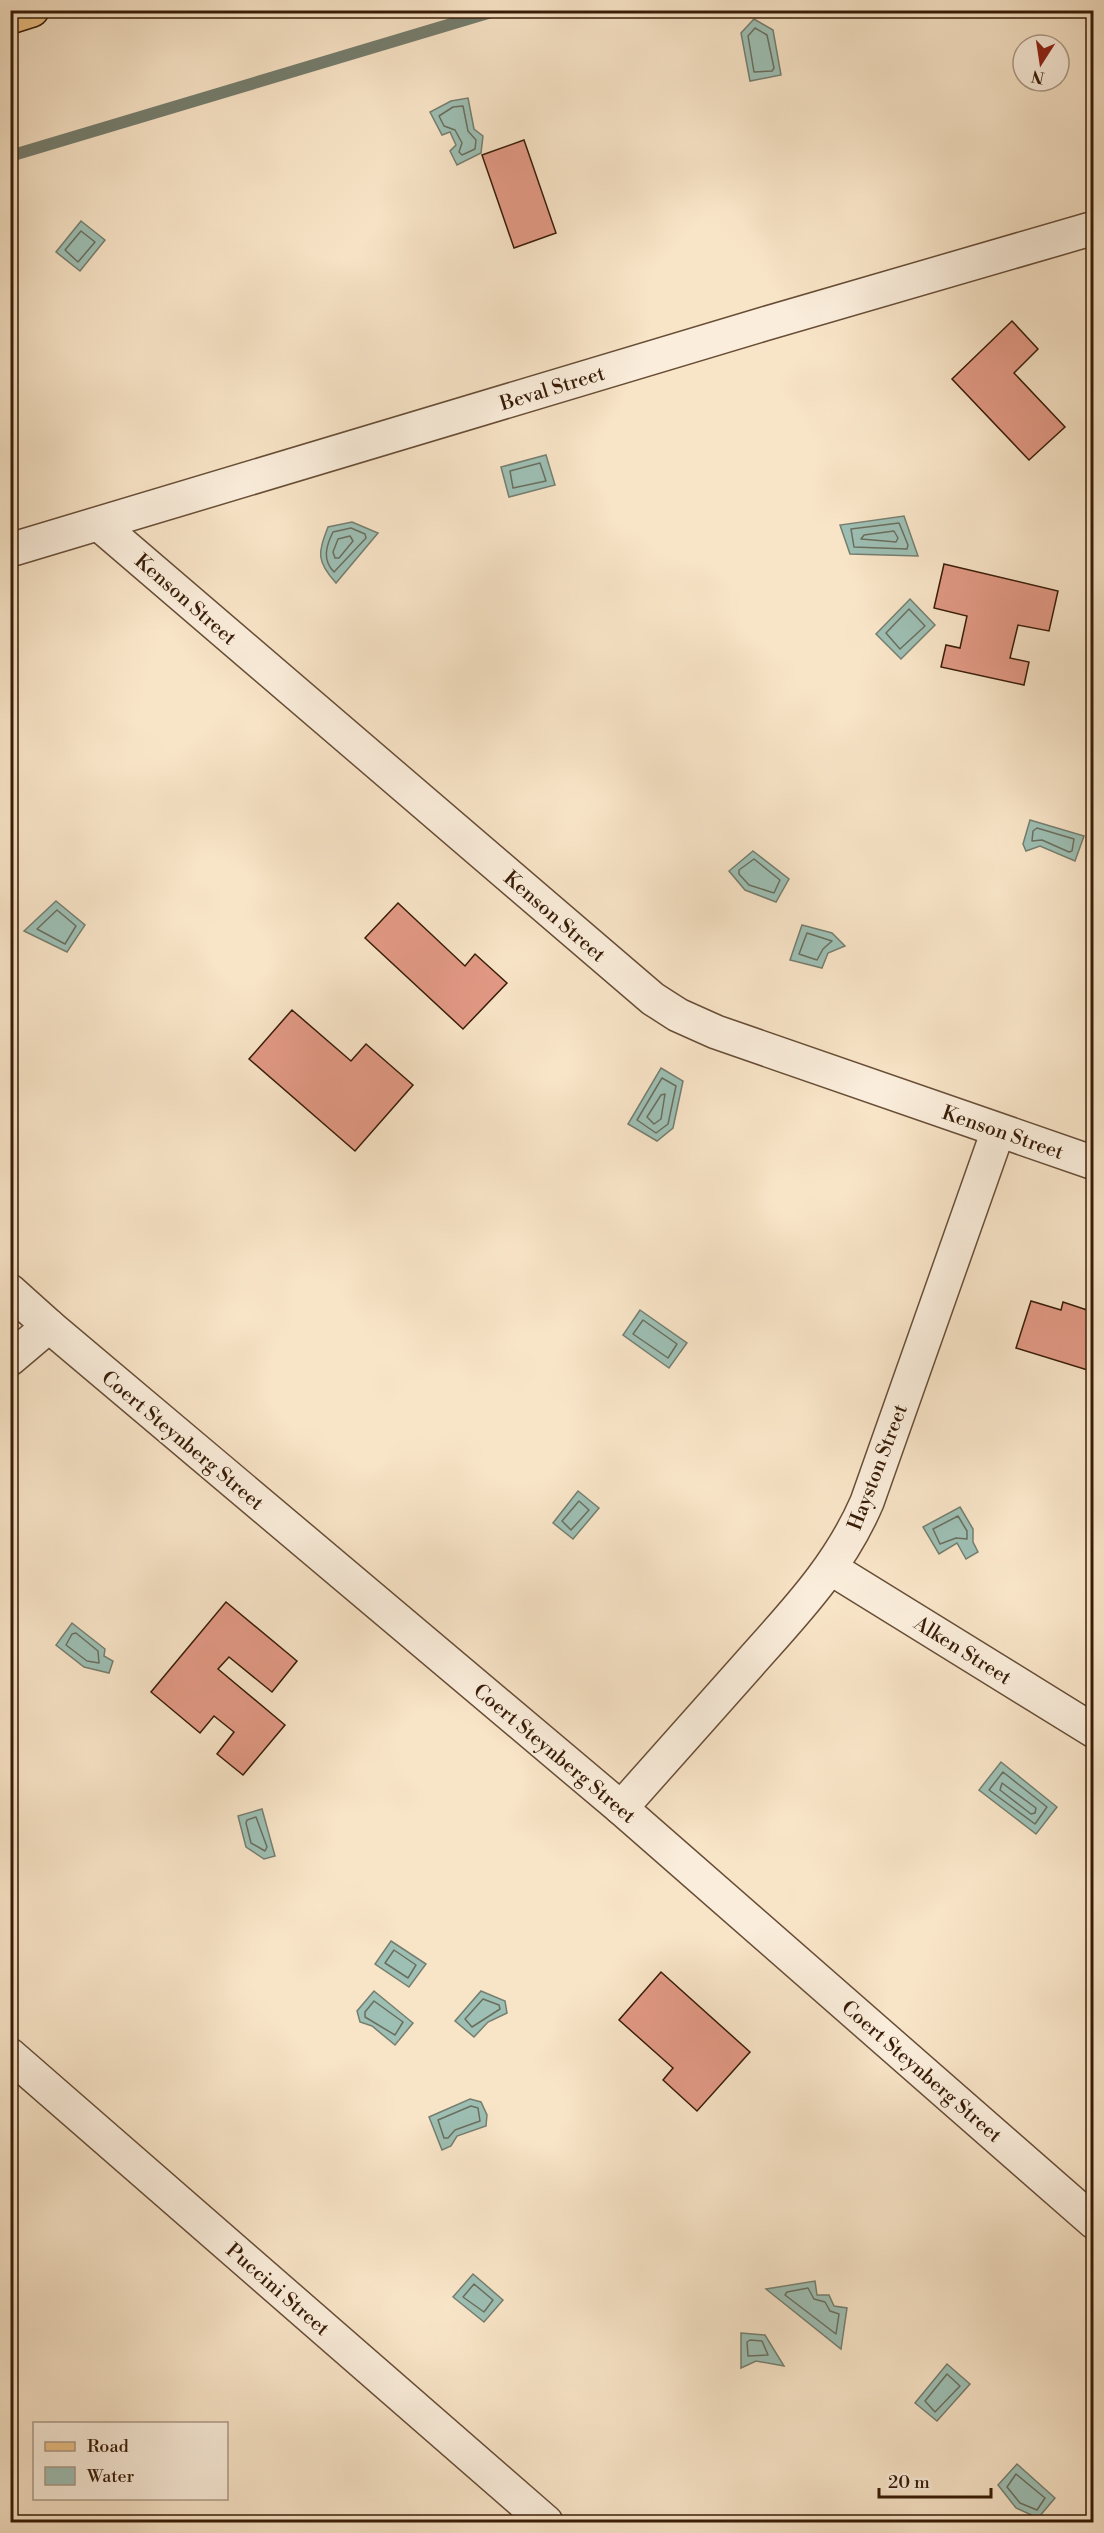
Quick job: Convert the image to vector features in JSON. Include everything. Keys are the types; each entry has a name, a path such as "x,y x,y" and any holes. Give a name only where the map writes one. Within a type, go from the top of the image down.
{"main road":[{"path":"10,17 32,10"}],"street":[{"name":"Beval Street","path":"10,550 100,525 764,324 1094,228"},
{"name":"Kenson Street","path":"100,525 653,999 678,1015 716,1032 1094,1163"},
{"name":"Hayston Street","path":"621,1808 832,1569 867,1502 998,1131"},
{"name":"Coert Steynberg Street","path":"10,1291 621,1808 1094,2222"},
{"path":"10,1359 49,1326"},
{"name":"Alken Street","path":"832,1569 1094,1731"},
{"name":"Puccini Street","path":"10,2055 546,2523"}],"water":[{"path":"754,19 773,30 781,75 750,81 741,33"},
{"path":"468,98 474,129 483,136 481,153 457,165 450,151 456,145 450,132 442,135 430,112 451,101"},
{"path":"81,221 105,240 80,271 56,252"},
{"path":"546,455 555,485 509,497 501,467"},
{"path":"904,516 918,556 850,554 840,525"},
{"path":"352,522 378,533 336,583 322,562 322,544 328,527"},
{"path":"910,599 935,625 901,659 876,634"},
{"path":"1030,820 1084,836 1075,861 1040,846 1026,851 1023,844"},
{"path":"753,851 789,879 776,902 745,890 729,871"},
{"path":"56,901 85,925 67,952 24,931"},
{"path":"802,925 832,933 845,946 828,953 822,968 790,960"},
{"path":"661,1068 683,1081 673,1128 657,1141 628,1124"},
{"path":"640,1310 687,1343 669,1368 623,1335"},
{"path":"578,1491 599,1508 573,1539 553,1523"},
{"path":"960,1507 973,1529 973,1542 978,1552 966,1559 957,1543 939,1554 923,1527"},
{"path":"72,1623 105,1649 104,1656 113,1661 109,1673 84,1667 56,1645"},
{"path":"1001,1762 1057,1807 1036,1834 979,1790"},
{"path":"262,1809 275,1856 264,1859 246,1847 238,1816"},
{"path":"391,1941 426,1964 409,1987 375,1964"},
{"path":"374,1991 413,2023 395,2045 372,2026 360,2022 357,2011"},
{"path":"481,1991 505,2001 507,2013 488,2022 474,2037 455,2021"},
{"path":"470,2099 481,2102 487,2115 486,2126 457,2136 451,2146 442,2150 429,2117"},
{"path":"473,2274 503,2300 484,2322 453,2297"},
{"path":"815,2281 817,2295 829,2295 834,2306 847,2308 841,2349 766,2289"},
{"path":"741,2333 765,2335 784,2366 756,2361 741,2368"},
{"path":"947,2364 970,2384 937,2421 915,2403"},
{"path":"1017,2464 1055,2498 1038,2518 1016,2508 998,2485"}],"building":[{"path":"524,140 556,233 514,248 482,155"},
{"path":"1012,321 1038,349 1014,373 1065,427 1029,460 952,379"},
{"path":"944,564 1058,591 1049,631 1018,625 1010,658 1029,662 1024,685 941,667 946,645 960,648 967,616 934,608"},
{"path":"398,903 465,966 475,954 507,983 463,1029 365,938"},
{"path":"292,1010 351,1061 366,1044 413,1085 355,1151 249,1059"},
{"path":"1094,1298 1094,1372 1016,1348 1031,1301 1061,1310 1063,1302 1090,1311"},
{"path":"226,1602 297,1661 272,1692 229,1657 218,1669 285,1725 243,1775 217,1754 234,1732 214,1716 200,1733 151,1692"},
{"path":"661,1972 750,2052 697,2111 663,2080 673,2068 619,2020"}],"waterway":[{"path":"10,156 498,10"}]}
